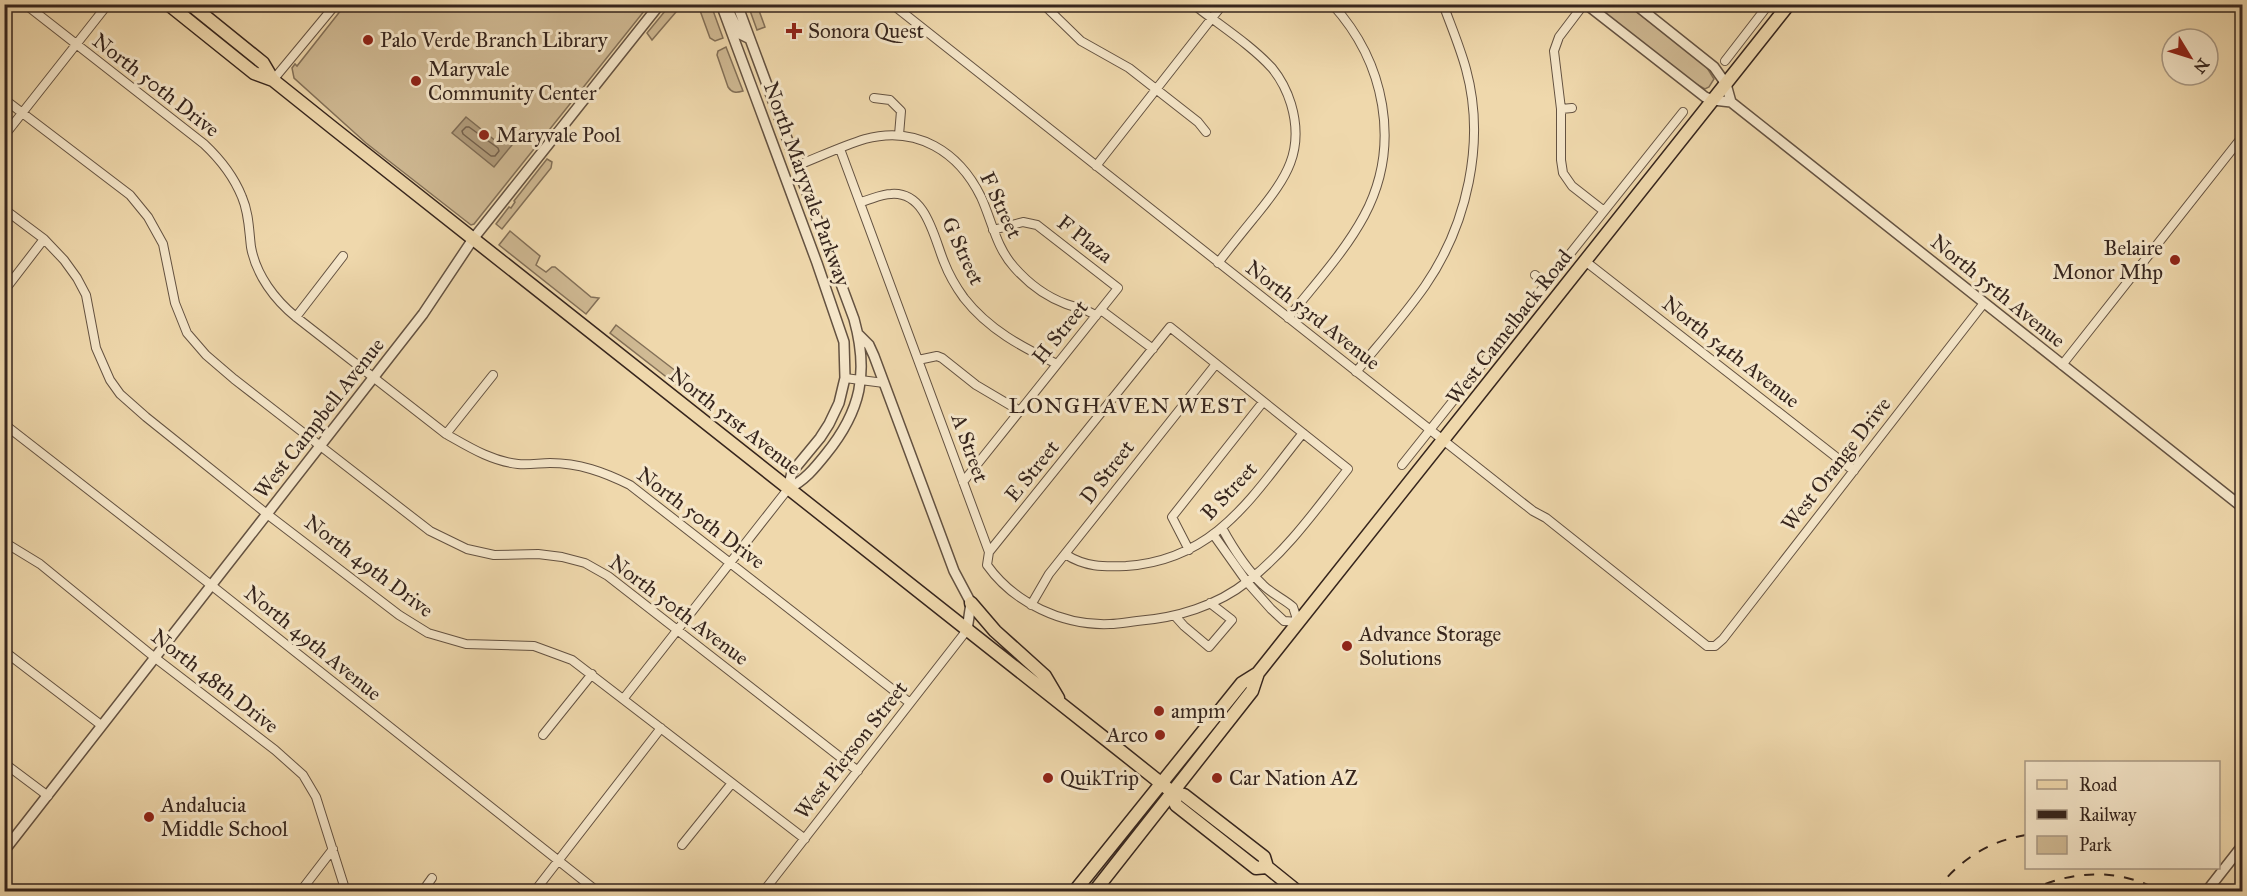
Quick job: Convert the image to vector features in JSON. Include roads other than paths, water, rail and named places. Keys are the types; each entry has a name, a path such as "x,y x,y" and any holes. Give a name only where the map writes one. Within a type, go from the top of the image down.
{"main road":[{"name":"North 51st Avenue","path":"168,4 254,73 273,80 1168,788 1184,795 1242,839 1264,857 1267,867 1298,891"},
{"name":"North 51st Avenue","path":"190,4 263,63 273,80"},
{"name":"West Camelback Road","path":"1094,891 1242,683 1258,673 1789,4"},
{"path":"971,603 995,631 1045,676 1062,705"},
{"name":"West Camelback Road","path":"1074,891 1150,796 1168,788"}],"street":[{"name":"North 50th Drive","path":"25,4 215,155 232,177 243,197 252,250 260,272 274,296 296,317 446,434 489,457 518,464 553,463 586,467 630,485 910,704"},
{"path":"4,136 108,4"},
{"path":"273,80 336,4"},
{"name":"West Campbell Avenue","path":"4,851 423,314 473,239 660,4"},
{"path":"723,4 740,34 750,39"},
{"name":"North Maryvale Parkway","path":"723,4 841,330 846,355 842,394 829,424 792,472 788,489"},
{"name":"North Maryvale Parkway","path":"737,4 858,333 861,355 861,380 854,410 837,441 803,481 788,489"},
{"name":"North 53rd Avenue","path":"892,4 1443,441 1533,511 1546,518 1707,646 1715,646"},
{"path":"1043,4 1070,33 1129,68 1198,122 1206,132"},
{"path":"1193,4 1263,59 1279,77 1290,99 1296,131 1292,160 1281,183 1218,263"},
{"path":"1096,166 1223,4"},
{"path":"1288,318 1360,222 1372,199 1382,161 1383,114 1373,67 1356,34 1332,4"},
{"path":"1356,372 1410,305 1437,266 1455,229 1466,190 1473,140 1472,100 1466,69 1443,4"},
{"path":"1604,211 1572,186 1563,173 1561,159 1561,109 1554,51 1559,37 1585,4 1696,90 1713,100 1731,102 1726,84 1714,67 1635,4"},
{"path":"1647,14 1654,4"},
{"path":"1725,61 1769,4"},
{"path":"755,94 764,78"},
{"path":"874,98 890,100 901,111 899,135"},
{"name":"North 50th Avenue","path":"4,99 130,195 148,217 163,244 175,303 187,333 234,379 430,531 467,549 494,555 562,556 585,563 608,576 858,771"},
{"name":"North 55th Avenue","path":"1731,102 2242,507"},
{"path":"1561,109 1572,108"},
{"name":"West Camelback Road","path":"1402,465 1683,112"},
{"name":"F Street","path":"796,166 866,139 899,135 938,147 955,159 973,182 1003,252 1023,276 1056,300 1098,313 1153,349"},
{"path":"2062,364 2242,137"},
{"name":"A Street","path":"840,149 989,552 987,565 1011,591 1031,605 1070,620 1111,624 1175,616 1210,603 1247,582 1286,546 1348,469 1303,433"},
{"name":"G Street","path":"860,202 891,194 902,195 916,203 925,213 950,274 970,304 990,325 1010,340 1057,364"},
{"name":"North 49th Drive","path":"4,209 45,239 64,260 86,295 96,348 110,380 120,394 267,514 406,621 428,633 466,644 534,646 572,660 805,839"},
{"name":"F Plaza","path":"993,230 1023,222 1037,225 1118,288"},
{"path":"4,291 45,239"},
{"path":"296,317 343,256"},
{"name":"North 54th Avenue","path":"1585,261 1854,471"},
{"name":"West Camelback Road","path":"1535,275 1547,284"},
{"name":"H Street","path":"963,482 1118,288"},
{"name":"West Orange Drive","path":"1715,646 1723,639 1984,303"},
{"name":"E Street","path":"989,552 1170,327 1216,364"},
{"name":"North Maryvale Parkway","path":"858,333 872,351 954,571 971,603"},
{"path":"918,360 937,356 942,358 976,385 1020,411"},
{"path":"1216,364 1303,433"},
{"name":"D Street","path":"1031,605 1065,554 1216,364"},
{"path":"446,434 494,375"},
{"path":"845,378 884,384"},
{"path":"1189,550 1172,517 1263,402"},
{"name":"North 49th Avenue","path":"4,424 598,891"},
{"name":"B Street","path":"1065,554 1082,564 1113,566 1153,562 1189,550 1232,520 1303,433"},
{"path":"624,698 788,489"},
{"path":"1214,534 1247,582 1284,621 1298,622 1293,607 1264,587 1254,576 1222,528"},
{"name":"North 48th Drive","path":"4,542 40,564 154,657 275,750 303,775 316,797 346,891"},
{"path":"967,630 971,603"},
{"path":"1175,616 1209,647 1232,620 1210,603"},
{"name":"West Pierson Street","path":"763,891 967,630"},
{"path":"4,651 101,725"},
{"path":"543,735 592,674"},
{"path":"534,891 661,729"},
{"path":"4,763 48,796"},
{"path":"682,845 732,783"},
{"path":"2206,891 2242,846"},
{"path":"300,891 333,849"},
{"path":"422,891 432,878"}],"water":[{"path":"466,117 497,142 506,132 516,140 494,167 452,133"}],"railway":[{"path":"1935,892 1954,871 1975,854 1999,842 2025,835"},
{"path":"2027,892 2060,879 2094,874 2129,878 2162,892"}],"place":[{"name":"Sonora Quest","path":"794,31"},
{"name":"Palo Verde Branch Library","path":"368,40"},
{"name":"Maryvale Community Center","path":"416,81"},
{"name":"Maryvale Pool","path":"484,135"},
{"name":"Belaire Monor Mhp","path":"2175,260"},
{"name":"Advance Storage Solutions","path":"1347,646"},
{"name":"ampm","path":"1159,711"},
{"name":"Arco","path":"1160,735"},
{"name":"QuikTrip","path":"1048,778"},
{"name":"Car Nation AZ","path":"1217,778"},
{"name":"Andalucia Middle School","path":"149,817"}],"district":[{"name":"LONGHAVEN WEST","path":"1128,405"}]}
